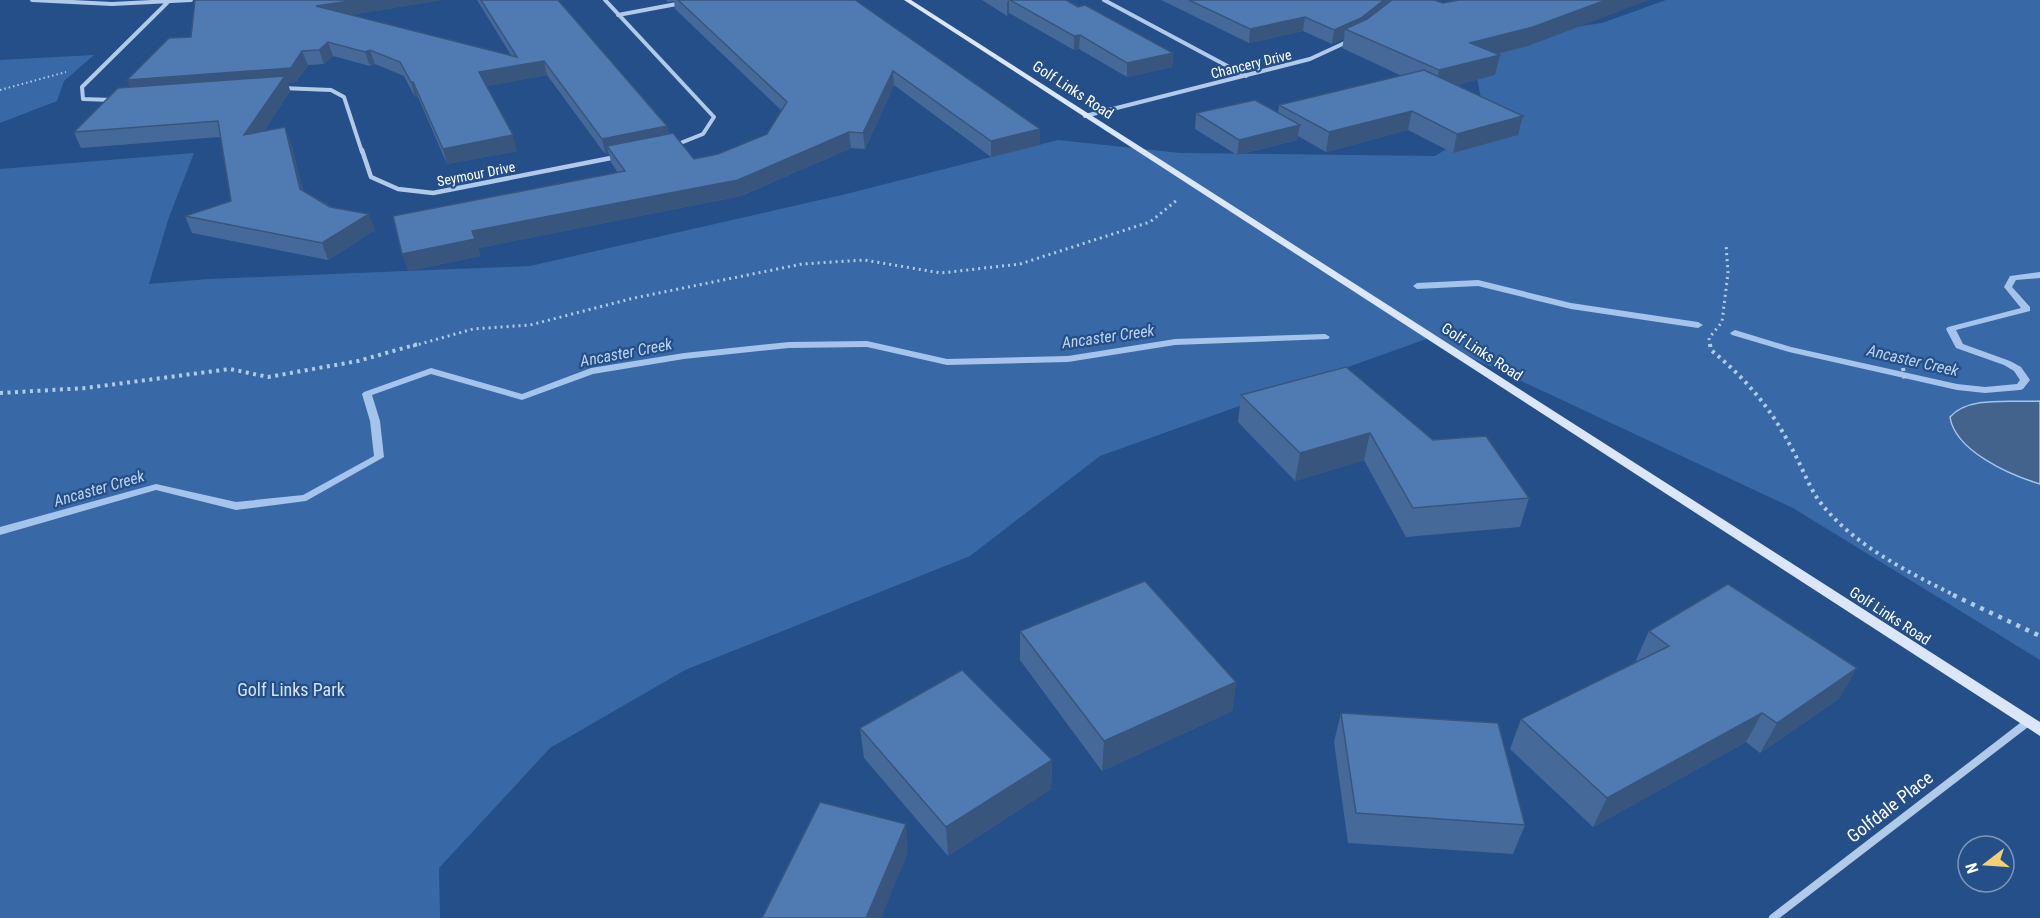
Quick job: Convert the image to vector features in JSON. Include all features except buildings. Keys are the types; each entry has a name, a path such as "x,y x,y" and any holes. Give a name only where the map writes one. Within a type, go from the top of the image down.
{"main road":[{"name":"Golf Links Road","path":"907,0 2040,730"}],"street":[{"path":"32,0 112,4 191,0"},
{"path":"605,0 714,117 703,134 664,147"},
{"path":"1104,0 1247,76"},
{"path":"120,101 84,99 82,87 168,2"},
{"path":"618,15 688,2"},
{"name":"Chancery Drive","path":"1085,116 1310,59 1354,38"},
{"name":"Seymour Drive","path":"273,89 332,90 344,97 372,177 398,189 433,193 617,156"},
{"name":"Golfdale Place","path":"1773,918 2028,722"}],"path":[{"path":"0,90 108,59"},
{"path":"0,393 86,388 230,369 268,377 358,361 473,329 530,325 634,298 801,264 864,260 941,273 1020,264 1150,222 1195,186"},
{"path":"1726,244 1726,296 1722,322 1710,338 1711,350 1749,382 1774,418 1792,449 1809,486 1824,506 1848,530 1884,555 1978,608 2040,636"},
{"path":"1903,368 1905,381"}],"green space":[{"name":"Golf Links Park","path":"1666,0 2040,0 2040,660 1793,508 1429,338 1100,456 970,556 685,670 550,748 439,868 440,918 0,918 0,169 194,153 169,217 149,284 209,279 530,266 846,194 1058,140 1180,153 1435,156 1486,124 1474,63 1508,37 1602,23"},
{"path":"94,55 64,81 57,101 0,123 0,60"}],"shaded area":[{"path":"2040,401 2040,484 2014,475 1973,451 1962,441 1950,417 1958,410 1980,403"}],"waterway":[{"name":"Ancaster Creek","path":"1735,333 1789,349 1957,387 1985,390 2020,387 2025,380 2018,369 1959,346 1951,329 2027,309 2008,287 2013,278 2040,275"},
{"name":"Ancaster Creek","path":"1417,286 1478,283 1571,306 1698,325"},
{"name":"Ancaster Creek","path":"0,531 156,487 236,506 306,498 379,457 375,421 367,394 431,371 522,397 591,371 684,356 789,345 867,344 947,362 1068,359 1175,342 1325,337"}]}
